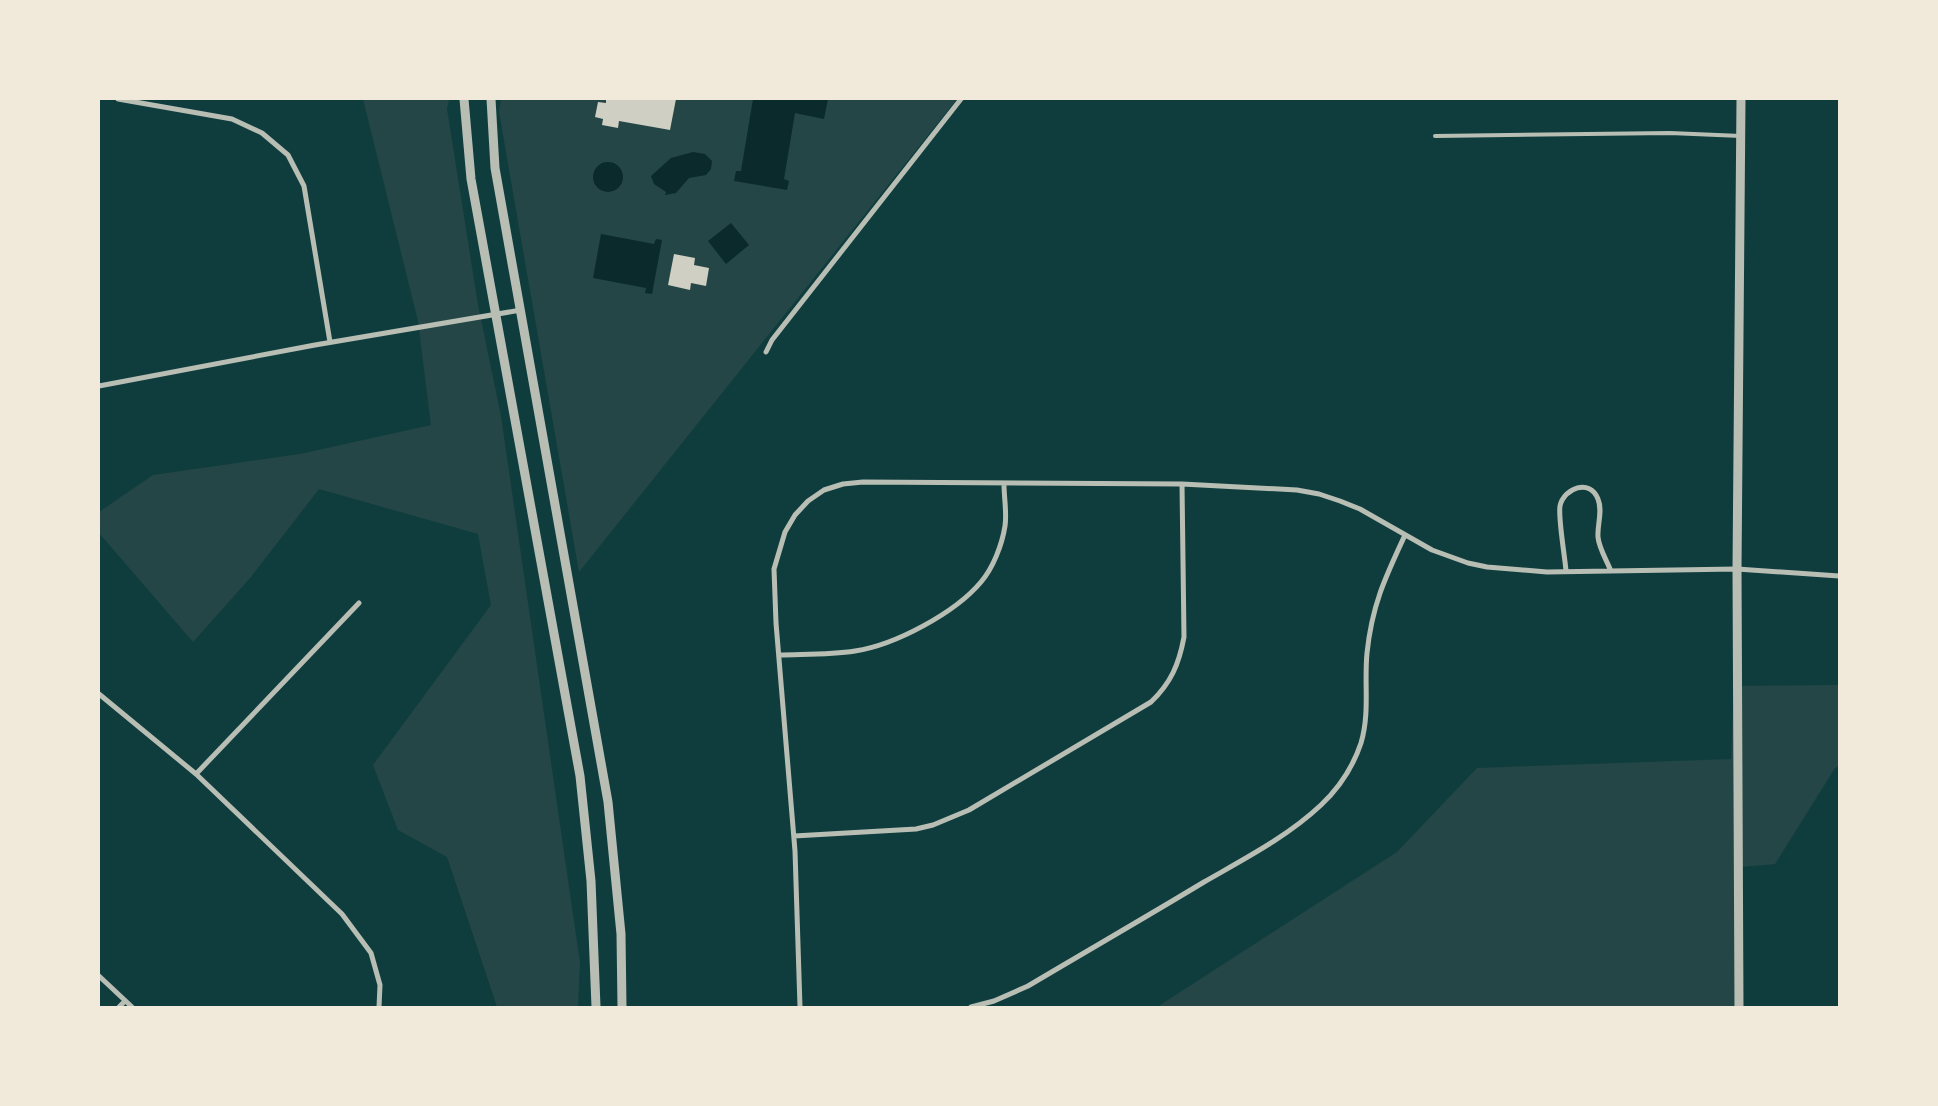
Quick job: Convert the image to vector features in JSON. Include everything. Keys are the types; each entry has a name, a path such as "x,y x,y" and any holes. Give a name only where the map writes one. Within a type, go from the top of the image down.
{"street":[{"path":"118,99 232,119 262,133 288,155 304,186 330,342"},
{"path":"464,99 471,179 580,776 591,881 596,1007"},
{"path":"491,99 495,168 608,802 621,934 622,1007"},
{"path":"766,352 772,340 961,99"},
{"path":"1739,1007 1737,569 1741,99"},
{"path":"99,386 330,342 521,310"},
{"path":"800,1007 794,836 773,588 776,560 785,532 795,515 808,500 824,490 843,484 863,482 1182,484 1282,489 1319,494 1360,510 1432,550 1468,563 1527,571 1737,569 1839,576"},
{"path":"778,655 856,651 882,644 943,614 965,599 982,582 999,549 1005,525 1004,484"},
{"path":"794,836 916,829 951,819 1139,711 1156,697 1171,680 1182,652 1184,637 1182,484"},
{"path":"1566,571 1560,508 1564,497 1570,490 1579,487 1588,488 1595,493 1599,501 1598,540 1610,569"},
{"path":"971,1007 994,1001 1028,986 1244,859 1306,818 1334,792 1346,776 1361,742 1366,724 1367,654 1372,619 1380,587 1405,535"},
{"path":"196,774 359,603"},
{"path":"99,694 196,774 342,914 371,953 380,985 379,1007"},
{"path":"99,976 132,1007"},
{"path":"120,1007 125,1001"}],"lane":[{"path":"1435,136 1670,133 1741,136"}],"shaded area":[{"path":"363,99 449,99 447,109 478,305 501,416 580,963 578,1007 497,1007 447,857 398,830 373,765 491,605 478,534 319,489 251,577 193,642 99,533 99,512 153,475 300,454 431,425 418,321"},
{"path":"501,99 957,99 579,572 499,112"},
{"path":"753,99 828,99 824,119 795,113 784,179 789,181 787,190 734,181 736,171 741,171"},
{"path":"693,152 705,154 712,161 711,169 706,175 689,178 676,193 665,195 666,192 654,184 651,176 671,158"},
{"path":"608,162 619,166 623,177 619,188 608,192 597,188 593,177 597,166"},
{"path":"731,223 749,245 726,264 708,241"},
{"path":"601,234 654,244 656,239 662,240 652,294 645,293 646,288 593,278"},
{"path":"1839,685 1839,766 1835,768 1775,864 1740,867 1736,1007 1157,1007 1397,852 1477,768 1731,759 1734,686"}],"building":[{"path":"606,99 676,99 670,130 619,121 618,128 602,125 603,119 595,117 598,102 606,103"},
{"path":"674,254 695,258 694,265 709,268 706,286 691,283 690,290 668,285"}]}
